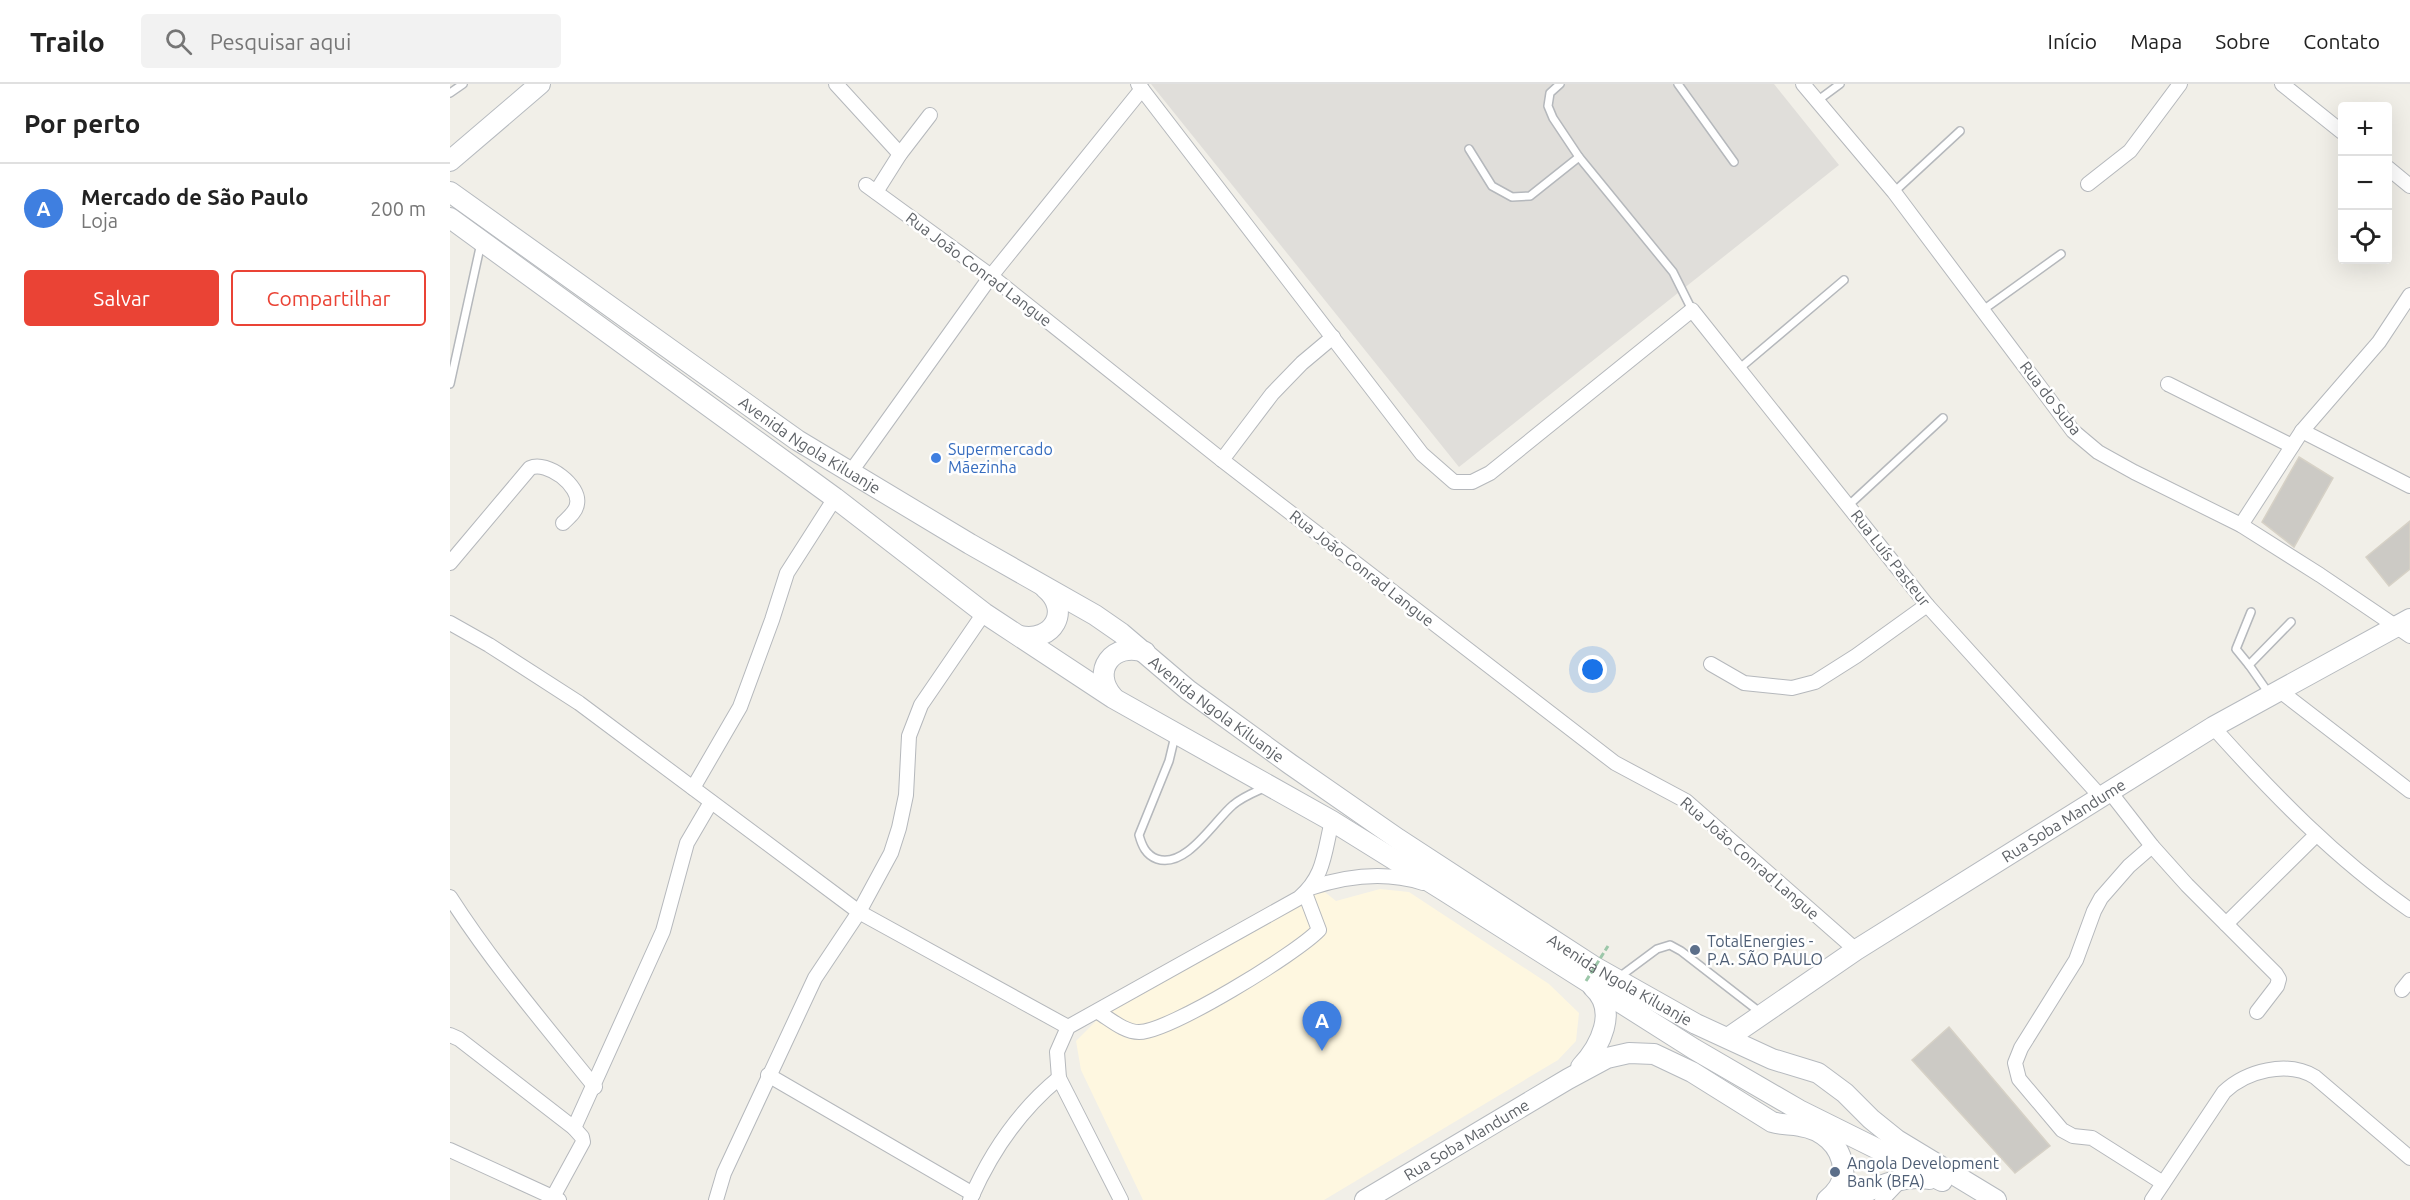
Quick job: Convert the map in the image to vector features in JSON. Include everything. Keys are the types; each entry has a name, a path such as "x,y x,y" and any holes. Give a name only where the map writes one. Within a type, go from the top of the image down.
{"main road":[{"path":"450,162 540,84"},
{"name":"Avenida Ngola Kiluanje","path":"450,192 745,405 850,473 1095,615 1145,652 1188,690 1290,764 1436,864 1615,980 1696,1024 1772,1059 1818,1074 1832,1082 1897,1140 1996,1200"},
{"name":"Avenida Ngola Kiluanje","path":"450,218 835,498 984,613 1113,698 1332,821 1694,1049 1799,1110 1945,1182 1976,1200"},
{"path":"1020,636 1038,637 1053,627 1058,610 1057,601 1045,588"},
{"name":"Rua Soba Mandume","path":"1728,1038 1856,950 2213,727 2405,627"},
{"path":"1113,698 1107,691 1103,675 1111,657 1127,649 1145,652"},
{"path":"1568,1079 1593,1053 1603,1034 1604,1004 1589,984"},
{"path":"1568,1079 1607,1058 1629,1053 1654,1054 1692,1072 1772,1122 1812,1130 1835,1144 1844,1171 1841,1184 1834,1195 1827,1200"},
{"name":"Rua Soba Mandume","path":"1365,1200 1568,1079"},
{"path":"1847,1200 1903,1178 1914,1176 1945,1182"}],"street":[{"path":"836,84 900,154 930,115"},
{"name":"Rua do Suba","path":"1803,84 1894,192 2073,430 2098,452 2241,525 2405,627"},
{"path":"2088,184 2130,151 2180,84"},
{"path":"2282,84 2338,128"},
{"path":"850,473 991,276 1140,87 1422,454 1454,482 1472,482 1490,473 1692,310"},
{"name":"Rua João Conrad Langue","path":"900,154 871,189 991,276 1222,460 1616,763 1686,801 1856,950"},
{"path":"2392,171 2410,186"},
{"path":"2241,525 2302,431 2379,342 2410,295"},
{"name":"Rua Luís Pasteur","path":"1692,310 1927,605 2279,979 2277,986 2258,1012"},
{"path":"1222,460 1272,394 1302,363 1333,337"},
{"path":"2168,384 2292,446"},
{"path":"2302,431 2410,486"},
{"path":"450,562 530,468 537,465 549,468 556,473 577,494 578,502 575,511 562,523"},
{"path":"693,788 740,707 787,573 835,498"},
{"path":"1711,664 1744,683 1792,688 1815,682 1856,656 1927,605"},
{"path":"716,1200 724,1173 815,978 859,912 880,875 899,828 906,795 907,752 912,723 936,681 984,613"},
{"path":"450,623 489,645 579,703 859,912 1068,1027"},
{"path":"2276,694 2410,791"},
{"path":"2213,727 2259,779 2316,835 2410,910"},
{"path":"574,1128 595,1087 663,931 687,843 711,802"},
{"path":"1098,1012 1127,1030 1138,1032 1151,1030 1192,1011 1257,975 1307,943 1319,930 1308,891 1322,866 1332,821"},
{"path":"2226,924 2316,835"},
{"path":"2152,846 2129,866 2101,898 2076,960 2020,1048 2015,1063 2019,1079 2062,1130 2073,1136 2092,1138 2163,1183"},
{"path":"1121,1200 1059,1078 1057,1052 1068,1027 1308,891 1340,878 1374,877 1414,880 1443,890"},
{"path":"450,897 528,1004 595,1087"},
{"path":"450,1035 459,1039 574,1128 582,1137 583,1142 556,1199 450,1150"},
{"path":"2152,1200 2224,1092 2236,1081 2247,1076 2273,1070 2295,1070 2306,1072 2314,1077 2410,1158"},
{"path":"768,1076 971,1197 1008,1131 1040,1094 1059,1078"},
{"path":"1882,1200 1903,1178"}],"lane":[{"path":"450,93 463,84"},
{"path":"1560,84 1550,93 1548,106 1553,118 1579,157 1672,272 1692,310"},
{"path":"1678,84 1734,162"},
{"path":"1817,101 1839,84"},
{"path":"1894,192 1960,131"},
{"path":"1469,149 1492,186 1512,197 1530,196 1579,157"},
{"path":"450,384 482,240"},
{"path":"1983,310 2061,254"},
{"path":"1740,368 1844,280"},
{"path":"1849,505 1943,418"},
{"path":"2251,612 2236,649 2276,694"},
{"path":"2249,665 2291,622"},
{"path":"1176,733 1169,762 1139,835 1148,855 1166,862 1186,853 1205,836 1234,803 1268,786"},
{"path":"1615,980 1657,949 1670,945 1763,1014"}],"path":[{"path":"1589,984 1608,946"}],"shaded area":[{"path":"1151,84 1774,84 1839,165 1459,467"},
{"path":"1321,889 1336,901 1380,889 1409,892 1549,984 1579,1013 1576,1041 1558,1060 1324,1200 1143,1200 1081,1070 1076,1041 1098,1019"}],"building":[{"path":"2299,457 2333,478 2294,547 2262,522"},
{"path":"2410,521 2410,569 2389,586 2366,557"},
{"path":"1949,1027 2050,1146 2015,1173 1912,1060"}],"place":[{"name":"Supermercado Mãezinha","path":"936,458"},
{"name":"TotalEnergies - P.A. SÃO PAULO","path":"1695,950"},
{"name":"Mercado de São Paulo","path":"1322,1051"},
{"name":"Angola Development Bank (BFA)","path":"1835,1172"}]}
